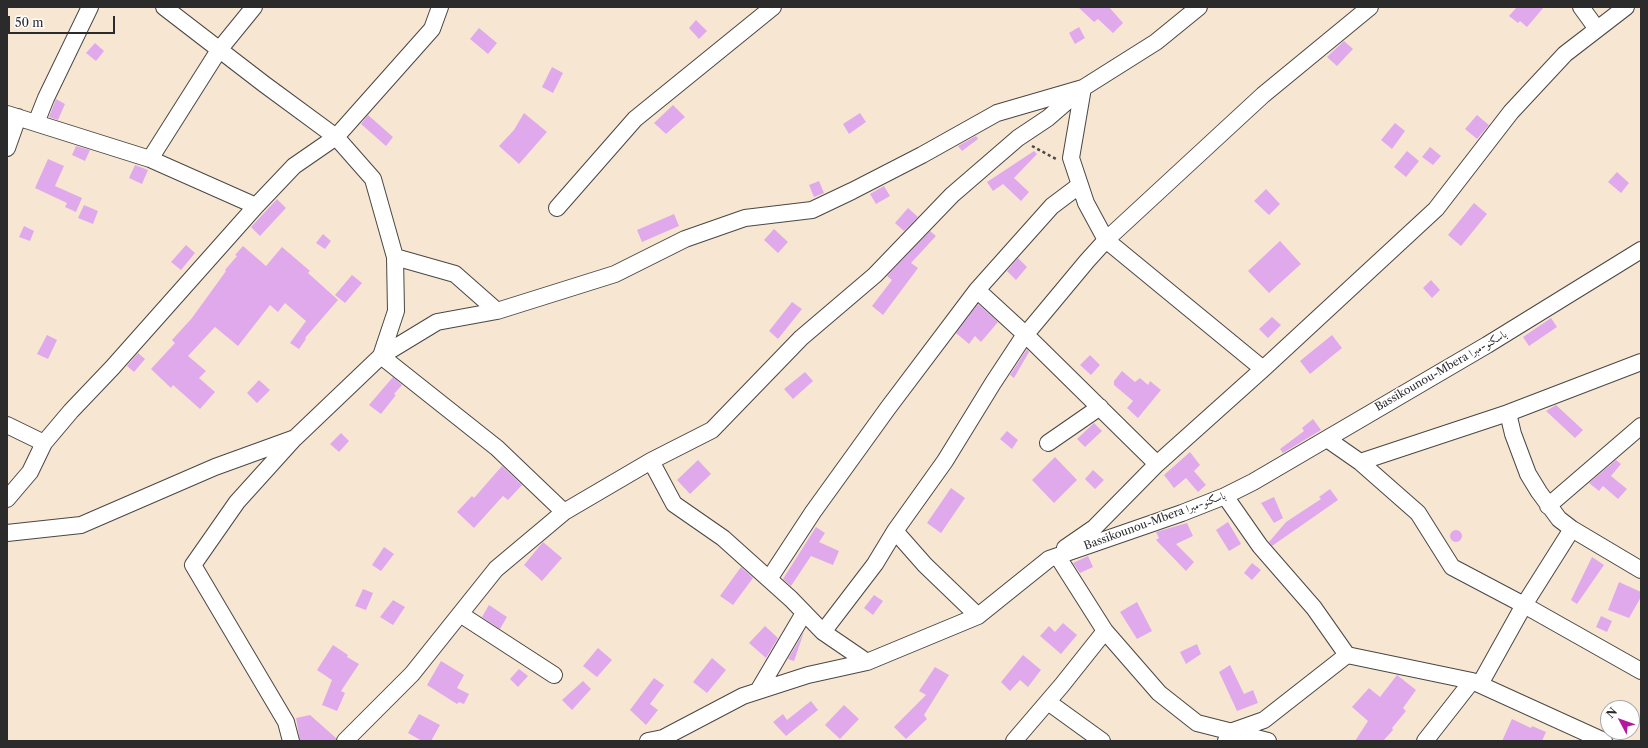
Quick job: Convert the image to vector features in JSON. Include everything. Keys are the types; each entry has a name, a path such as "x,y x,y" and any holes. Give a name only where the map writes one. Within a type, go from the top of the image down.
{"street":[{"path":"36,123 46,98 90,7"},
{"path":"164,7 336,137 373,179 395,257 396,311 381,356"},
{"path":"150,160 219,50 254,7"},
{"path":"7,499 30,472 44,443 71,411 112,368 256,206 294,166 336,137 432,29 440,7"},
{"path":"557,208 635,119 773,7"},
{"path":"345,741 412,674 496,569 564,512 651,461 712,430 801,338 875,275 952,195 1018,138 1048,118 1082,88 1156,42 1199,7"},
{"path":"823,632 875,564 895,531 945,461 993,383 1026,335 1106,240 1263,95 1370,7"},
{"path":"1582,7 1597,28"},
{"path":"1268,741 1228,736 1197,724 1159,693 1105,631 1053,558 1094,528 1157,464 1436,210 1512,112 1564,54 1626,7"},
{"path":"1082,88 1071,158 1086,203 1106,240 1263,369"},
{"path":"291,741 286,722 193,565 237,502 294,438 381,356 437,322 497,311 615,274 685,239 745,218 812,210 901,166 997,113 1082,88"},
{"path":"7,148 13,116 150,160 256,206"},
{"path":"769,579 813,512 888,408 977,290 1052,206 1080,185"},
{"name":"Bassikounou-Mbera باسكنو-مبرا","path":"659,740 743,696 808,675 867,662 978,616 1053,558 1182,513 1225,496 1253,482 1327,440 1488,346 1641,250"},
{"path":"395,257 455,274 497,311"},
{"path":"977,290 1026,335 1157,464"},
{"path":"381,356 497,448 564,512"},
{"path":"1360,462 1508,413 1641,362"},
{"path":"1048,443 1100,407"},
{"path":"1508,413 1519,454 1528,474 1548,506 1559,519 1572,529 1641,570"},
{"path":"7,426 44,443"},
{"path":"1548,506 1641,426"},
{"path":"7,533 81,525 215,468 294,438"},
{"path":"1327,440 1360,462 1418,513 1452,567 1524,605 1641,672"},
{"path":"651,461 674,504 723,538 769,579 823,632 867,662"},
{"path":"1225,496 1260,546 1314,608 1347,655 1476,683 1604,741"},
{"path":"1425,741 1476,683 1572,529"},
{"path":"895,531 925,565 978,616"},
{"path":"758,691 804,613"},
{"path":"460,614 554,675"},
{"path":"1014,741 1048,702 1105,631"},
{"path":"1228,736 1264,720 1347,655"},
{"path":"1048,702 1102,741"}],"building":[{"path":"1078,7 1109,7 1123,23 1113,33 1098,19 1094,22"},
{"path":"1517,7 1544,7 1527,27 1520,21 1518,23 1509,16"},
{"path":"696,20 707,31 699,39 689,28"},
{"path":"1079,27 1085,38 1075,44 1069,33"},
{"path":"479,28 497,43 488,54 470,39"},
{"path":"1344,41 1353,49 1337,66 1327,57"},
{"path":"95,43 104,51 96,61 86,53"},
{"path":"552,67 563,73 553,93 542,87"},
{"path":"56,99 65,104 58,120 49,117"},
{"path":"673,105 685,117 666,134 654,123"},
{"path":"524,113 547,132 519,164 499,146 514,130"},
{"path":"860,113 866,122 849,134 843,124"},
{"path":"368,115 393,137 386,146 361,124"},
{"path":"1477,115 1489,125 1477,139 1465,129"},
{"path":"1395,123 1405,131 1392,149 1381,140"},
{"path":"976,136 978,139 962,151 958,146"},
{"path":"76,146 90,150 85,161 72,155"},
{"path":"1430,147 1441,156 1433,165 1422,157"},
{"path":"1034,151 1037,154 1014,178 1029,192 1021,201 1003,184 993,191 987,182"},
{"path":"1407,151 1419,161 1406,177 1394,167"},
{"path":"48,159 64,166 55,186 82,198 76,212 65,207 67,203 35,188"},
{"path":"135,165 148,170 142,184 129,178"},
{"path":"1617,172 1629,183 1621,193 1608,182"},
{"path":"819,181 824,193 814,197 809,185"},
{"path":"884,186 890,196 876,204 870,194"},
{"path":"1266,189 1280,204 1269,215 1254,201"},
{"path":"277,199 286,208 260,236 251,227"},
{"path":"1474,203 1487,214 1461,246 1448,235"},
{"path":"84,205 98,211 93,224 78,218"},
{"path":"908,208 918,217 904,231 895,223"},
{"path":"674,214 679,226 642,242 637,230"},
{"path":"24,226 34,231 30,241 19,237"},
{"path":"774,229 788,242 778,253 764,240"},
{"path":"930,231 936,236 911,263 918,268 883,315 872,306 892,280 887,276"},
{"path":"323,234 331,241 325,249 316,243"},
{"path":"1280,241 1301,264 1269,293 1248,271"},
{"path":"186,245 195,253 181,270 171,262"},
{"path":"243,246 266,266 282,247 310,271 308,273 338,300 305,338 306,339 299,349 290,343 306,321 285,303 278,312 270,305 238,346 215,327 188,356 206,371 199,378 215,392 200,409 173,385 171,388 151,369 175,343 172,340 192,318 226,271 225,270 237,256 235,255"},
{"path":"1018,258 1027,267 1016,280 1007,271"},
{"path":"352,275 362,283 345,303 335,295"},
{"path":"1431,280 1440,290 1432,298 1423,288"},
{"path":"792,302 802,309 778,339 769,331"},
{"path":"978,304 998,322 981,342 975,336 969,344 956,333"},
{"path":"1272,317 1281,325 1268,338 1259,329"},
{"path":"1551,318 1557,327 1529,346 1523,337"},
{"path":"47,335 57,340 48,359 37,354"},
{"path":"1332,335 1342,348 1310,374 1300,361"},
{"path":"1027,349 1029,352 1014,378 1010,375"},
{"path":"138,353 145,359 134,372 127,366"},
{"path":"1090,355 1100,365 1091,375 1080,365"},
{"path":"1122,371 1135,382 1140,378 1148,385 1150,381 1161,390 1138,418 1127,408 1133,401 1114,385 1114,381"},
{"path":"805,372 813,381 793,399 784,389"},
{"path":"393,377 402,385 394,394 396,395 381,414 369,405"},
{"path":"259,380 270,390 257,403 247,393"},
{"path":"1556,405 1583,430 1575,438 1546,411"},
{"path":"1313,419 1321,430 1283,453 1280,449 1304,431 1302,428"},
{"path":"1094,423 1102,431 1085,447 1077,439"},
{"path":"1007,431 1018,440 1012,449 1000,439"},
{"path":"341,433 349,441 339,452 330,444"},
{"path":"1190,452 1200,465 1194,471 1206,485 1198,492 1186,478 1174,488 1164,475"},
{"path":"1055,457 1077,480 1054,503 1032,480"},
{"path":"698,460 711,474 690,494 677,480"},
{"path":"1616,460 1621,464 1611,476 1627,489 1618,499 1603,486 1599,491 1589,483"},
{"path":"502,466 522,485 508,500 503,496 474,528 457,512 472,496 474,498"},
{"path":"1093,470 1104,480 1095,489 1085,479"},
{"path":"951,488 965,498 941,533 927,523"},
{"path":"1330,489 1338,500 1272,546 1269,542 1286,522 1321,499 1319,497"},
{"path":"1274,497 1283,518 1274,523 1261,503"},
{"path":"1228,522 1241,544 1229,551 1216,530"},
{"path":"1187,523 1193,536 1176,544 1194,562 1186,571 1156,540 1159,538 1156,532"},
{"path":"816,527 825,533 819,542 839,551 833,565 811,556 791,586 783,579"},
{"path":"1454,530 1458,530 1462,536 1458,542 1454,542 1450,538 1450,534"},
{"path":"543,542 562,558 542,581 524,565"},
{"path":"384,547 394,554 381,571 372,565"},
{"path":"1088,556 1093,567 1080,573 1073,563"},
{"path":"1592,557 1604,565 1577,604 1571,600"},
{"path":"1252,563 1261,570 1252,580 1244,573"},
{"path":"741,567 753,578 733,605 720,596"},
{"path":"1619,582 1641,592 1641,597 1629,618 1608,610"},
{"path":"363,589 373,593 366,610 355,606"},
{"path":"874,595 883,601 873,615 864,608"},
{"path":"393,600 405,607 393,625 380,617"},
{"path":"1137,602 1152,631 1137,639 1120,612"},
{"path":"489,605 507,617 500,629 482,617"},
{"path":"1601,616 1612,621 1607,632 1596,627"},
{"path":"1063,623 1077,635 1061,654 1040,636 1049,626 1055,632"},
{"path":"765,626 778,638 766,658 749,643"},
{"path":"804,632 794,661 788,659"},
{"path":"1197,644 1201,654 1186,664 1180,652"},
{"path":"333,645 348,655 347,657 359,664 341,691 345,693 337,711 322,705 332,680 317,670"},
{"path":"598,648 612,660 597,677 583,666"},
{"path":"1023,655 1041,670 1028,687 1020,680 1010,691 1001,682"},
{"path":"712,658 726,670 707,693 693,682"},
{"path":"441,661 464,675 457,688 469,694 464,704 459,702 457,704 427,685"},
{"path":"1230,665 1244,694 1253,690 1258,703 1237,711 1219,672"},
{"path":"935,667 949,675 924,715 927,719 906,739 894,727 926,695 919,691"},
{"path":"519,669 528,676 518,687 510,679"},
{"path":"1397,675 1416,690 1403,708 1406,711 1392,728 1393,730 1383,741 1355,741 1368,721 1352,707 1369,688 1380,697"},
{"path":"654,678 664,685 650,704 658,710 646,725 630,710"},
{"path":"583,681 591,689 572,710 562,700"},
{"path":"811,701 818,710 786,736 773,722 783,714 787,720"},
{"path":"844,705 859,719 840,739 825,725"},
{"path":"419,714 440,725 431,741 422,741 408,733"},
{"path":"310,715 336,738 336,741 300,741 296,718"},
{"path":"1512,719 1531,728 1532,726 1546,732 1542,741 1502,741"}]}
